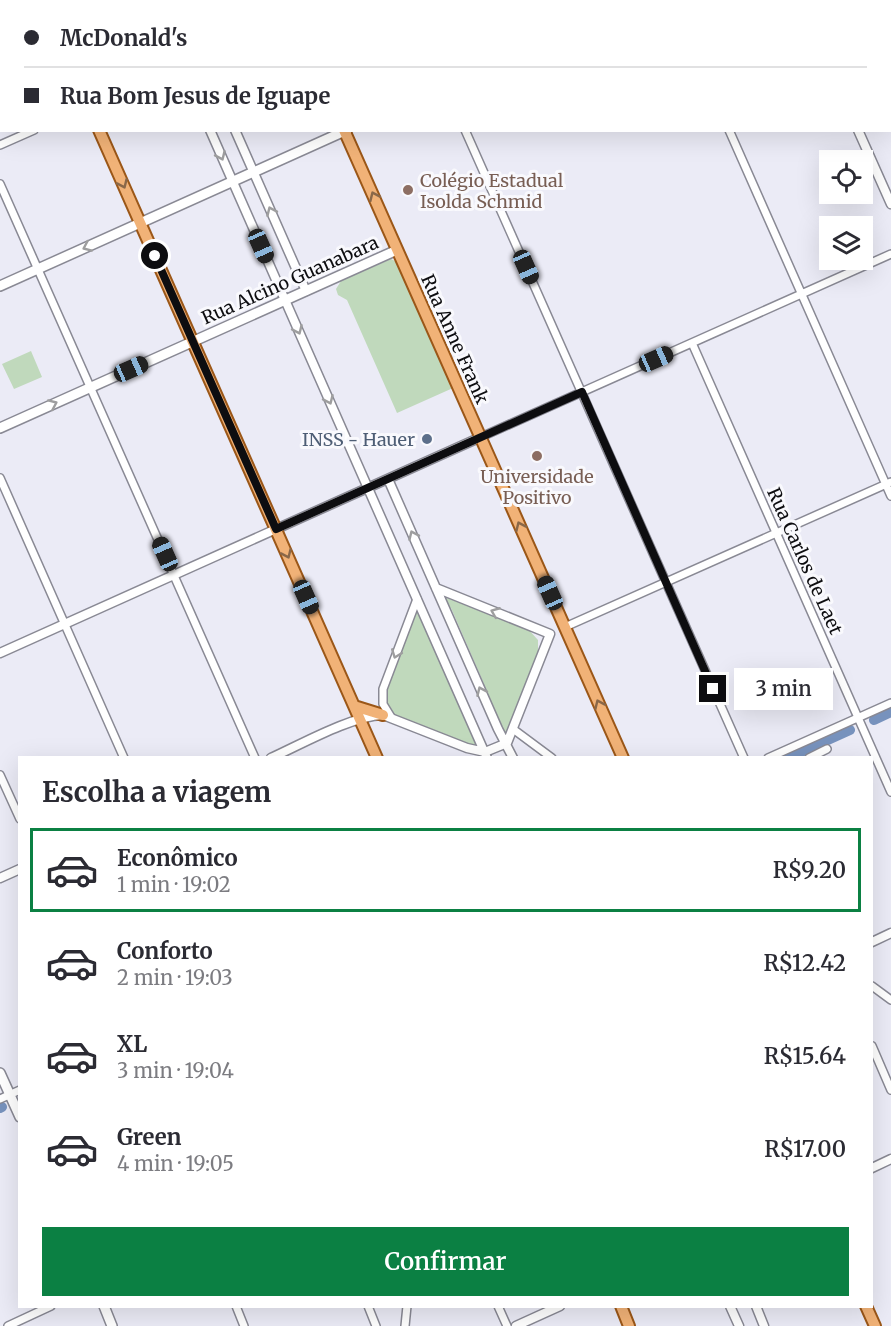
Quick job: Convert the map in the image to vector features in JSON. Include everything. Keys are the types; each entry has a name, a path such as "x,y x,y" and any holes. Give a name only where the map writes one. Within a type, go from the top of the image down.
{"main road":[{"path":"100,132 376,756"},
{"path":"0,286 344,132"},
{"name":"Rua Anne Frank","path":"346,132 622,756"},
{"name":"Rua Alcino Guanabara","path":"0,428 397,250"},
{"path":"354,706 388,717"},
{"path":"0,1073 18,1113"},
{"path":"105,1308 112,1326"},
{"path":"622,1308 629,1326"},
{"path":"867,1308 875,1326"}],"street":[{"path":"0,146 30,132"},
{"path":"211,132 486,755"},
{"path":"236,132 306,291"},
{"path":"466,132 743,756"},
{"path":"730,132 801,294 889,484 891,496"},
{"path":"859,132 891,204"},
{"path":"0,184 254,756"},
{"path":"0,653 891,254"},
{"name":"Rua Carlos de Laet","path":"692,343 891,792"},
{"path":"0,478 123,756"},
{"path":"388,479 498,729 512,756"},
{"path":"275,756 360,718 388,717 467,753 486,755 507,743 550,634 889,484"},
{"path":"436,588 550,634"},
{"path":"388,717 383,704 383,689 417,599"},
{"path":"772,756 891,703"},
{"path":"513,729 549,756"},
{"path":"813,756 827,749"},
{"path":"0,775 18,815"},
{"path":"0,878 18,870"},
{"path":"873,942 891,933"},
{"path":"873,987 891,1000"},
{"path":"873,1048 891,1090"},
{"path":"0,1099 18,1091"},
{"path":"873,1168 891,1159"},
{"path":"8,1326 47,1308"},
{"path":"237,1308 244,1326"},
{"path":"369,1308 376,1326"},
{"path":"405,1326 407,1308"},
{"path":"499,1308 507,1326"},
{"path":"516,1326 556,1308"},
{"path":"731,1308 739,1326"},
{"path":"757,1308 764,1326"}],"green space":[{"path":"391,259 397,262 453,388 397,413 347,300 338,295 336,289 341,281"},
{"path":"31,351 42,377 14,389 2,364"},
{"path":"445,599 528,629 538,640 538,655 506,732 502,729 483,688 484,684 451,608 447,606"},
{"path":"417,611 419,611 477,744 475,745 396,717 387,706 385,692"}],"waterway":[{"path":"874,720 891,712"},
{"path":"792,756 850,730"}],"place":[{"name":"Colégio Estadual Isolda Schmid","path":"408,190"},
{"name":"INSS - Hauer","path":"427,439"},
{"name":"Universidade Positivo","path":"537,456"}],"route":[{"path":"155,256 276,529 582,392 713,689"}]}
